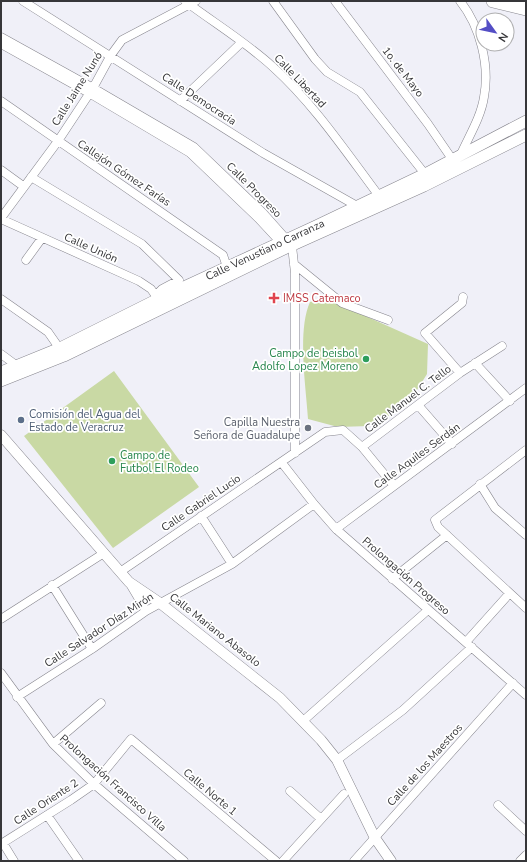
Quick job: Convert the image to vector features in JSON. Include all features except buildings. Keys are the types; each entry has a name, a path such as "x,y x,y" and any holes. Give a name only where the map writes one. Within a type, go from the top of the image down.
{"main road":[{"path":"493,1 525,6"},
{"name":"Calle Venustiano Carranza","path":"360,210 379,196 425,174 456,156 526,121"},
{"name":"Calle Venustiano Carranza","path":"159,301 288,246 360,210 526,135"},
{"name":"Calle Venustiano Carranza","path":"1,381 21,369 62,352 227,267 288,246"},
{"name":"Calle Venustiano Carranza","path":"1,372 21,369"}],"street":[{"name":"Calle Democracia","path":"23,1 111,55 180,101 263,153 360,210"},
{"path":"273,1 315,59 327,72 360,92 425,174"},
{"name":"1o. de Mayo","path":"334,1 428,124 456,156"},
{"path":"456,156 484,98 486,76 482,48 473,20 460,1"},
{"name":"Calle Jaime Nunó","path":"1,218 23,186 58,141 91,90 111,55 122,40 191,2"},
{"name":"Calle Libertad","path":"191,2 273,67 310,106 379,196"},
{"name":"Calle Progreso","path":"1,37 192,150 264,214 288,246"},
{"path":"180,101 242,42"},
{"name":"Calle Progreso","path":"1,44 91,90"},
{"name":"Callejón Gómez Farías","path":"1,101 223,255 227,267"},
{"path":"1,170 23,186"},
{"path":"31,177 142,244 179,280 162,289 159,301"},
{"name":"Calle Unión","path":"1,218 139,281 159,301"},
{"path":"26,260 42,238"},
{"path":"288,246 294,264 294,453"},
{"path":"294,264 342,304 388,320"},
{"path":"1,299 48,332 62,352"},
{"path":"460,373 425,333 462,300"},
{"name":"Calle Manuel C. Tello","path":"294,453 325,432 343,430 362,448 460,373 502,346"},
{"path":"1,354 21,369"},
{"path":"475,363 510,401"},
{"name":"Calle Aquiles Serdán","path":"336,529 526,388"},
{"path":"418,405 452,444"},
{"name":"Calle Mariano Abasolo","path":"1,435 129,582 160,603 280,698 302,721 337,760 375,838 391,861"},
{"path":"362,448 394,486"},
{"path":"526,450 435,520 438,527 509,594 526,608"},
{"name":"Calle Gabriel Lucio","path":"120,572 200,516 282,463 294,453"},
{"name":"Prolongación Progreso","path":"282,463 336,529 526,695"},
{"path":"480,484 495,508 526,535"},
{"name":"Calle Salvador Díaz Mirón","path":"17,697 92,649 146,611 232,564 314,504"},
{"path":"200,516 232,564"},
{"path":"392,579 447,535"},
{"path":"1,619 104,553"},
{"path":"129,582 146,611"},
{"path":"52,585 92,649"},
{"path":"337,760 403,710 469,645 509,594"},
{"path":"302,721 428,610"},
{"name":"Prolongación Francisco Villa","path":"1,673 17,697 53,744 94,784 184,861"},
{"name":"Calle de los Maestros","path":"354,861 513,684"},
{"path":"53,744 101,703"},
{"name":"Calle Oriente 2","path":"2,843 94,784 131,739"},
{"name":"Calle Norte 1","path":"131,739 276,861"},
{"path":"290,792 321,819"},
{"path":"283,861 344,794"},
{"path":"498,805 526,831"},
{"path":"47,815 79,861"},
{"path":"2,843 14,861"},
{"path":"520,861 526,855"}],"green space":[{"name":"Campo de beisbol Adolfo Lopez Moreno","path":"325,298 428,344 427,374 407,406 369,426 338,427 308,419 303,359 304,328 310,302"},
{"name":"Campo de Futbol El Rodeo","path":"114,371 199,487 113,548 24,436"}],"place":[{"name":"IMSS Catemaco","path":"274,298"},
{"name":"Campo de beisbol Adolfo Lopez Moreno","path":"366,359"},
{"name":"Comisión del Agua del Estado de Veracruz","path":"21,420"},
{"name":"Capilla Nuestra Señora de Guadalupe","path":"308,428"},
{"name":"Campo de Futbol El Rodeo","path":"112,461"}]}
